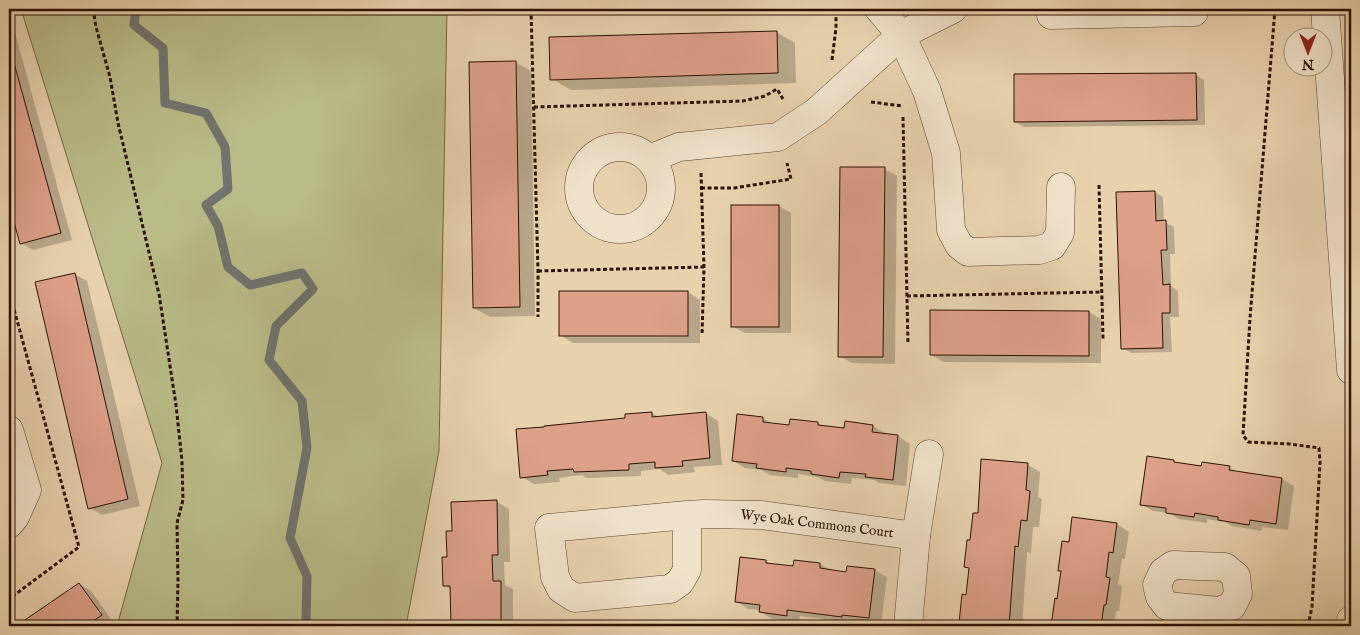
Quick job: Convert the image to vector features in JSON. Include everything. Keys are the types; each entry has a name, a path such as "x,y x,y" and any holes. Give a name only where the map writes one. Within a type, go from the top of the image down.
{"street":[{"path":"879,9 901,35 928,91 946,153 951,230 959,245 968,252 1039,250 1052,246 1060,233 1061,187"},
{"path":"648,159 679,147 778,137 816,112 901,35 953,9"},
{"path":"1325,9 1346,240 1351,370"},
{"path":"1051,15 1153,10 1194,12"},
{"path":"9,430 27,490 15,517 9,524"},
{"path":"908,626 916,536 929,454"},
{"name":"Wye Oak Commons Court","path":"687,515 687,570 680,582 670,589 575,598 560,589 555,577 549,528 687,515 762,515 916,536"},
{"path":"1351,620 1351,626"}],"path":[{"path":"93,9 159,294 176,405 182,461 183,500 177,523 178,581 176,626"},
{"path":"531,9 538,316"},
{"path":"831,62 836,28 836,9"},
{"path":"1275,9 1243,435 1248,442 1320,448 1312,607 1308,626"},
{"path":"534,108 743,101 765,96 777,89 786,104"},
{"path":"865,101 903,106 910,103"},
{"path":"903,116 908,344"},
{"path":"701,169 704,267 702,335"},
{"path":"1099,185 1103,339"},
{"path":"538,271 704,267"},
{"path":"907,296 1102,292"}],"green space":[{"path":"21,9 447,9 439,451 406,626 117,626 162,463"}],"building":[{"path":"777,31 778,73 550,80 549,37"},
{"path":"9,45 61,233 20,244 9,204"},
{"path":"516,61 520,307 473,308 469,62"},
{"path":"1196,73 1197,120 1014,122 1014,74"},
{"path":"840,167 885,167 883,357 838,357"},
{"path":"1155,191 1156,221 1166,220 1167,250 1161,250 1163,285 1170,284 1170,313 1162,313 1163,348 1121,349 1116,192"},
{"path":"731,205 779,205 779,327 731,327"},
{"path":"75,273 128,499 88,509 35,282"},
{"path":"559,291 688,291 688,336 559,336"},
{"path":"930,310 1089,311 1089,356 930,355"},
{"path":"652,412 652,417 706,412 710,458 682,461 683,466 655,468 655,462 629,464 629,470 574,472 573,469 547,471 548,475 520,478 516,429 625,418 625,414"},
{"path":"737,414 763,417 763,422 789,425 790,419 818,422 818,425 844,428 845,421 873,425 872,432 898,435 893,480 865,477 866,474 840,472 839,478 811,474 811,471 786,468 786,472 756,468 757,464 732,461"},
{"path":"1147,456 1201,466 1202,462 1230,466 1229,470 1282,478 1276,524 1250,520 1249,525 1218,520 1218,517 1195,513 1194,517 1166,513 1166,508 1140,505"},
{"path":"981,459 1028,463 1026,490 1030,491 1027,521 1021,520 1018,547 1015,546 1009,626 959,623 962,594 966,595 969,568 964,567 967,540 970,540 973,513 978,513"},
{"path":"497,500 498,555 492,555 493,581 501,581 501,626 451,626 450,586 443,586 442,557 447,557 446,531 452,531 451,502"},
{"path":"1072,517 1117,523 1113,553 1109,552 1106,577 1110,578 1101,626 1051,626 1061,571 1058,571 1062,541 1069,542"},
{"path":"740,557 766,560 766,563 793,566 794,560 820,563 820,568 846,572 847,566 875,569 869,618 842,615 842,617 787,610 787,616 759,612 760,605 735,602"},
{"path":"79,583 102,615 86,626 16,626"}],"waterway":[{"path":"136,9 134,25 163,48 165,103 206,113 225,147 228,189 206,205 218,226 228,267 250,285 302,273 313,289 276,326 269,360 302,401 307,448 290,538 307,576 306,622 302,626"}]}
